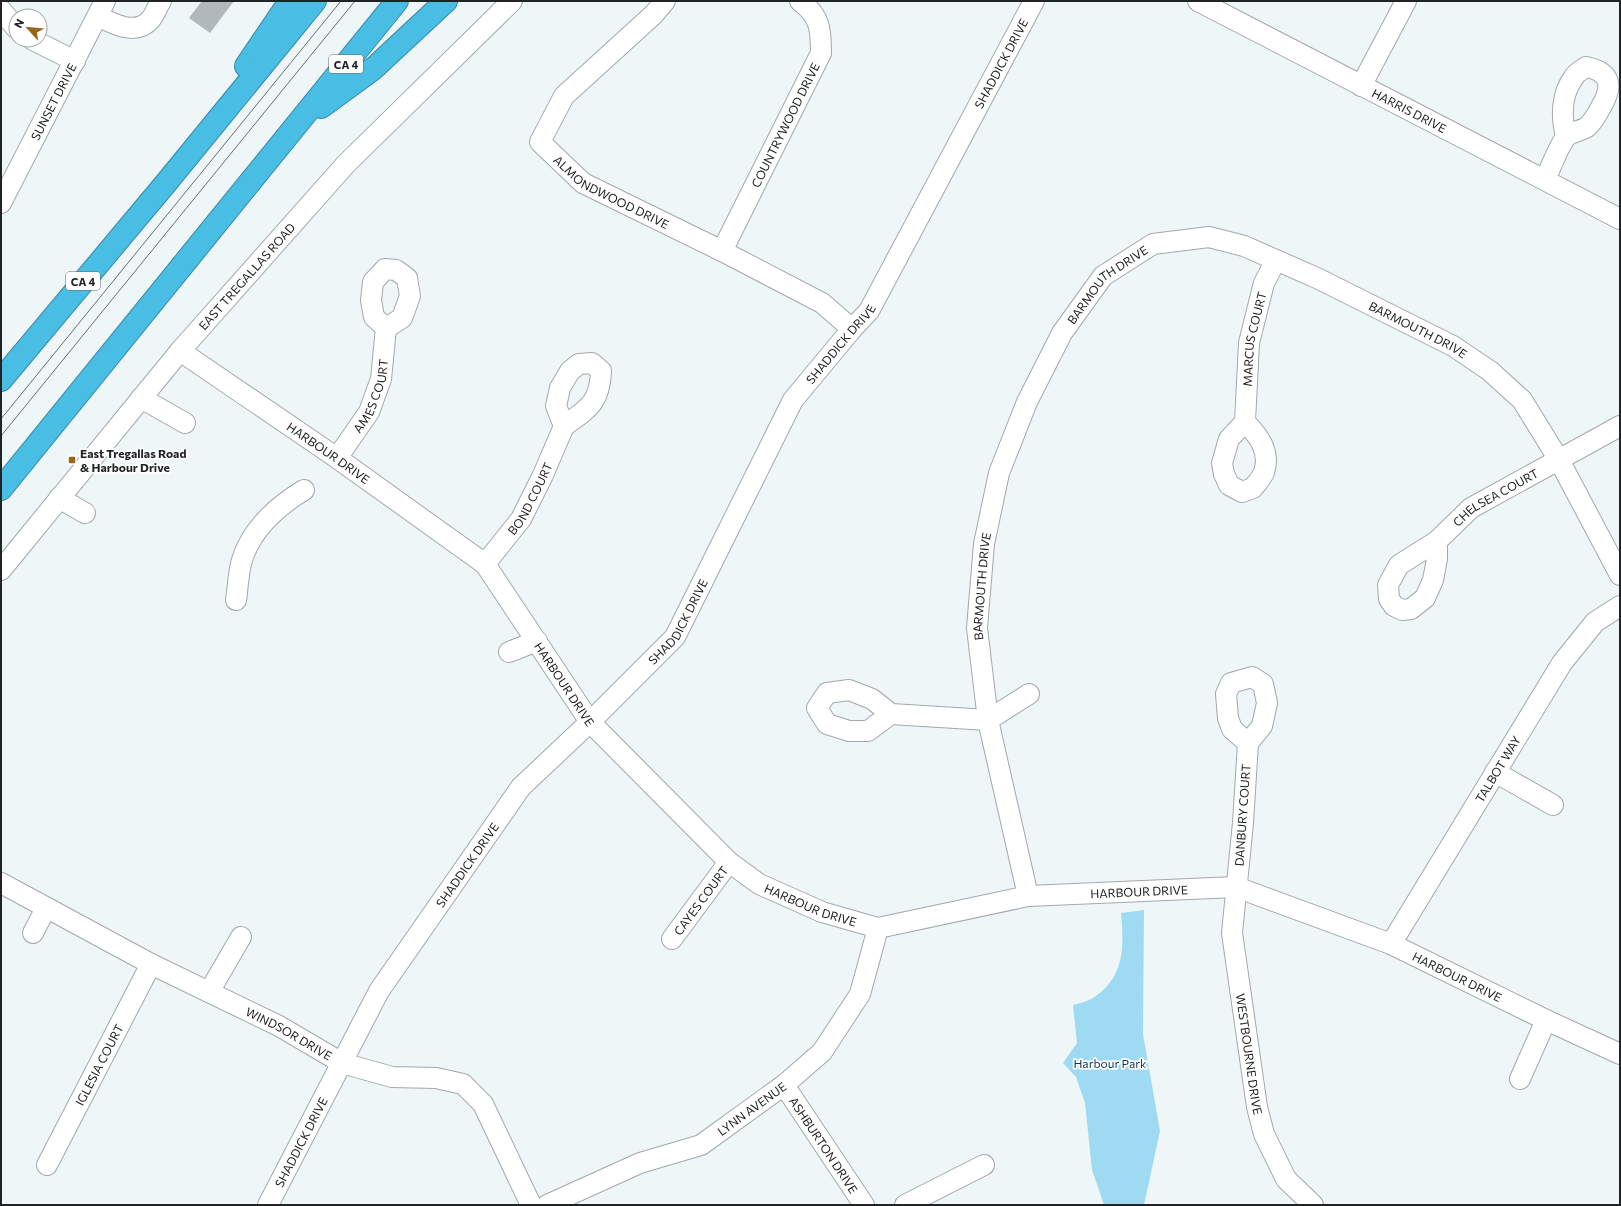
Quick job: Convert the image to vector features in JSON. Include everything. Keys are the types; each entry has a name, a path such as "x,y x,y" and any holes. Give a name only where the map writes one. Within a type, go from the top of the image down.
{"highway":[{"path":"166,183 290,1"},
{"name":"CA 4","path":"1,380 166,183 315,1"},
{"name":"CA 4","path":"1,489 397,1"},
{"path":"294,127 372,69 446,1"}],"street":[{"path":"102,9 118,26 135,28 144,26 151,20 161,1"},
{"name":"EAST TREGALLAS ROAD","path":"1,570 180,351 346,164 512,1"},
{"name":"ALMONDWOOD DRIVE","path":"664,1 653,15 564,96 540,142 583,183 722,250 822,303 852,329"},
{"name":"COUNTRYWOOD DRIVE","path":"722,250 821,53 821,37 818,20 807,6 800,1"},
{"name":"SHADDICK DRIVE","path":"268,1205 379,991 521,787 590,722 675,637 793,400 852,329 869,311 1034,1"},
{"name":"HARRIS DRIVE","path":"1198,1 1620,219"},
{"path":"1362,86 1406,1"},
{"name":"SUNSET DRIVE","path":"1,203 102,9"},
{"path":"1,10 8,18"},
{"path":"48,48 75,61"},
{"path":"1545,180 1566,137"},
{"name":"BARMOUTH DRIVE","path":"1028,896 988,720 977,628 984,544 999,473 1027,402 1062,332 1103,276 1153,244 1209,237 1244,246 1319,279 1453,346 1490,371 1522,400 1559,460 1620,575"},
{"name":"MARCUS COURT","path":"1245,422 1249,343 1264,283 1276,260"},
{"name":"AMES COURT","path":"338,458 369,412 381,379 386,328"},
{"name":"HARBOUR DRIVE","path":"180,351 338,458 486,564 590,722 730,862 759,884 815,909 878,928 1028,896 1236,887 1391,944 1546,1020 1620,1054"},
{"path":"141,398 185,423"},
{"name":"BOND COURT","path":"486,564 521,519 564,426"},
{"name":"CHELSEA COURT","path":"1437,541 1471,508 1620,426"},
{"path":"236,600 242,561 252,536 285,501 304,490"},
{"path":"59,498 85,513"},
{"name":"TALBOT WAY","path":"1391,944 1562,663 1595,622 1620,606"},
{"path":"509,652 537,641"},
{"path":"891,714 988,720 1029,694"},
{"name":"DANBURY COURT","path":"1236,887 1243,823 1248,743"},
{"path":"1495,772 1553,805"},
{"name":"CAYES COURT","path":"672,939 730,862"},
{"name":"WINDSOR DRIVE","path":"1,883 150,964 279,1026 342,1063 392,1077 436,1078 463,1084 483,1104 531,1205"},
{"name":"WESTBOURNE DRIVE","path":"1236,887 1232,933 1257,1107 1264,1134 1286,1179 1313,1205"},
{"path":"33,933 46,908"},
{"name":"LYNN AVENUE","path":"547,1205 640,1163 701,1145 784,1085 822,1052 860,994 878,928"},
{"path":"209,992 241,937"},
{"name":"IGLESIA COURT","path":"47,1165 150,964"},
{"path":"1520,1079 1546,1020"},
{"name":"ASHBURTON DRIVE","path":"784,1085 864,1205"},
{"path":"905,1205 984,1165"}],"green space":[{"name":"Harbour Park","path":"1144,910 1143,1034 1160,1131 1144,1205 1104,1205 1092,1170 1085,1103 1076,1077 1063,1063 1077,1043 1073,1005 1093,998 1104,990 1117,971 1122,949 1121,913"}],"building":[{"path":"202,1 234,1 210,33 189,18"}],"tram line":[{"path":"1,419 341,1"},
{"path":"1,436 355,1"}],"place":[{"name":"East Tregallas Road & Harbour Drive","path":"72,460"}]}
